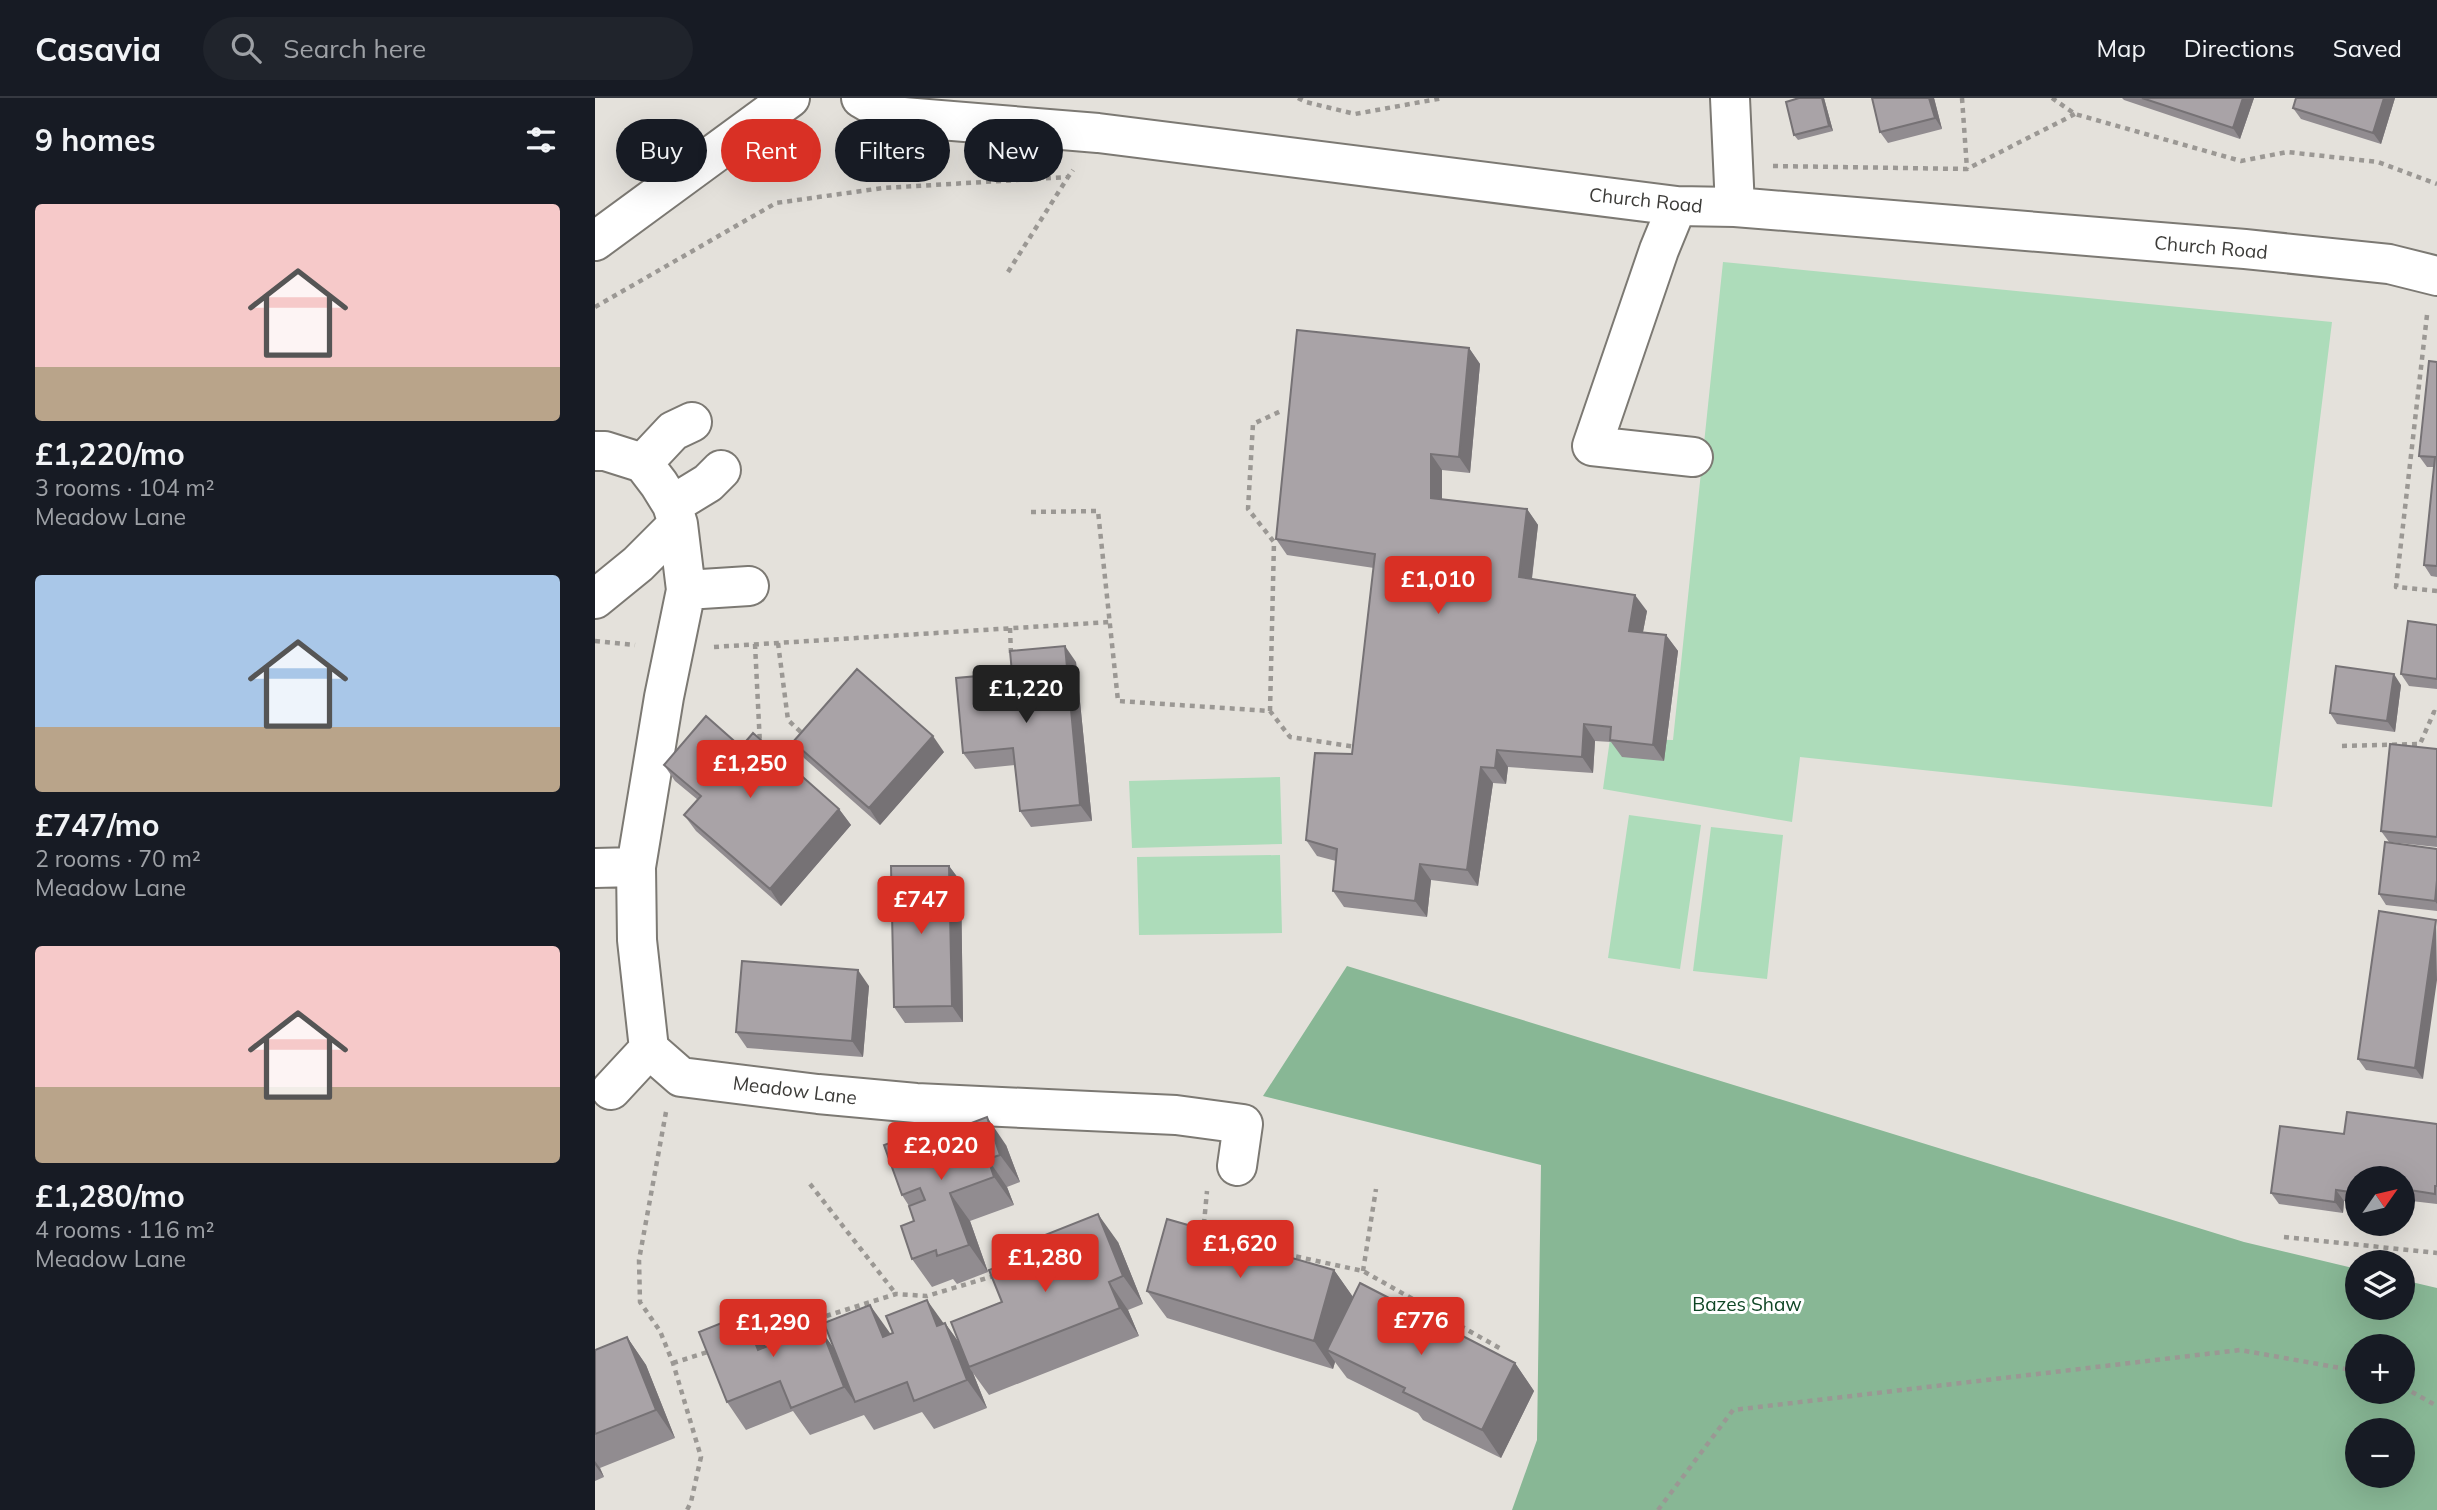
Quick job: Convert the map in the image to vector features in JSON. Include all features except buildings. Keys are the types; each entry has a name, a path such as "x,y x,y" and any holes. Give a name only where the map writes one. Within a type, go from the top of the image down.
{"street":[{"path":"595,241 790,98"},
{"name":"Church Road","path":"861,98 892,116 1098,133 1677,206 1735,207 2245,249 2389,264 2437,276"},
{"path":"1730,98 1735,207"},
{"path":"1677,206 1658,250 1592,446 1693,457"},
{"path":"643,463 673,431 692,422"},
{"path":"595,451 605,451 643,463 675,514 687,590 664,697 636,867 636,940 649,1049 681,1077"},
{"path":"595,598 638,564 675,514 721,470"},
{"path":"687,590 749,586"},
{"path":"595,868 636,867"},
{"path":"611,1090 649,1049"},
{"name":"Meadow Lane","path":"681,1077 817,1103 916,1103 1176,1115 1243,1124 1223,1175"}],"path":[{"path":"1298,98 1355,114 1441,98"},
{"path":"1962,98 1968,169"},
{"path":"2052,98 2075,114 2241,161 2287,152 2378,162 2437,184"},
{"path":"1733,166 1912,166 1968,169 2075,114"},
{"path":"1008,272 1098,133"},
{"path":"595,307 776,204 883,188 1068,177"},
{"path":"2427,315 2396,587 2437,591"},
{"path":"1281,411 1253,424 1248,509 1274,542 1270,711 1290,737 1366,748"},
{"path":"1031,512 1098,511 1118,701 1270,711"},
{"path":"674,648 1110,622"},
{"path":"1010,628 1011,666"},
{"path":"778,643 788,720 806,737"},
{"path":"754,752 760,746 755,644"},
{"path":"2342,746 2420,744 2434,712 2437,713"},
{"path":"681,1077 668,1099 639,1260 640,1302 660,1331 673,1363 701,1458 687,1510"},
{"path":"1203,1236 1223,1175"},
{"path":"810,1184 896,1294"},
{"path":"1363,1271 1376,1189"},
{"path":"2284,1237 2437,1253"},
{"path":"1257,1248 1363,1271 1503,1350"},
{"path":"1019,1268 1058,1256"},
{"path":"804,1322 896,1294 927,1296 1006,1272"},
{"path":"751,1339 778,1331"},
{"path":"1658,1510 1733,1410 2240,1350 2345,1369"},
{"path":"673,1363 712,1351"},
{"path":"2415,1394 2437,1406"}],"green space":[{"path":"1723,262 2332,322 2272,807 1800,757 1792,822 1603,789 1610,739 1673,740"},
{"path":"1280,777 1282,844 1132,848 1129,781"},
{"path":"1629,815 1701,825 1680,969 1608,958"},
{"path":"1711,827 1783,835 1767,979 1693,971"},
{"path":"1280,855 1282,933 1139,935 1137,857"},
{"name":"Bazes Shaw","path":"1347,966 2244,1242 2345,1266 2345,1320 2415,1320 2415,1283 2437,1288 2437,1510 1512,1510 1537,1440 1541,1165 1263,1096"}]}
